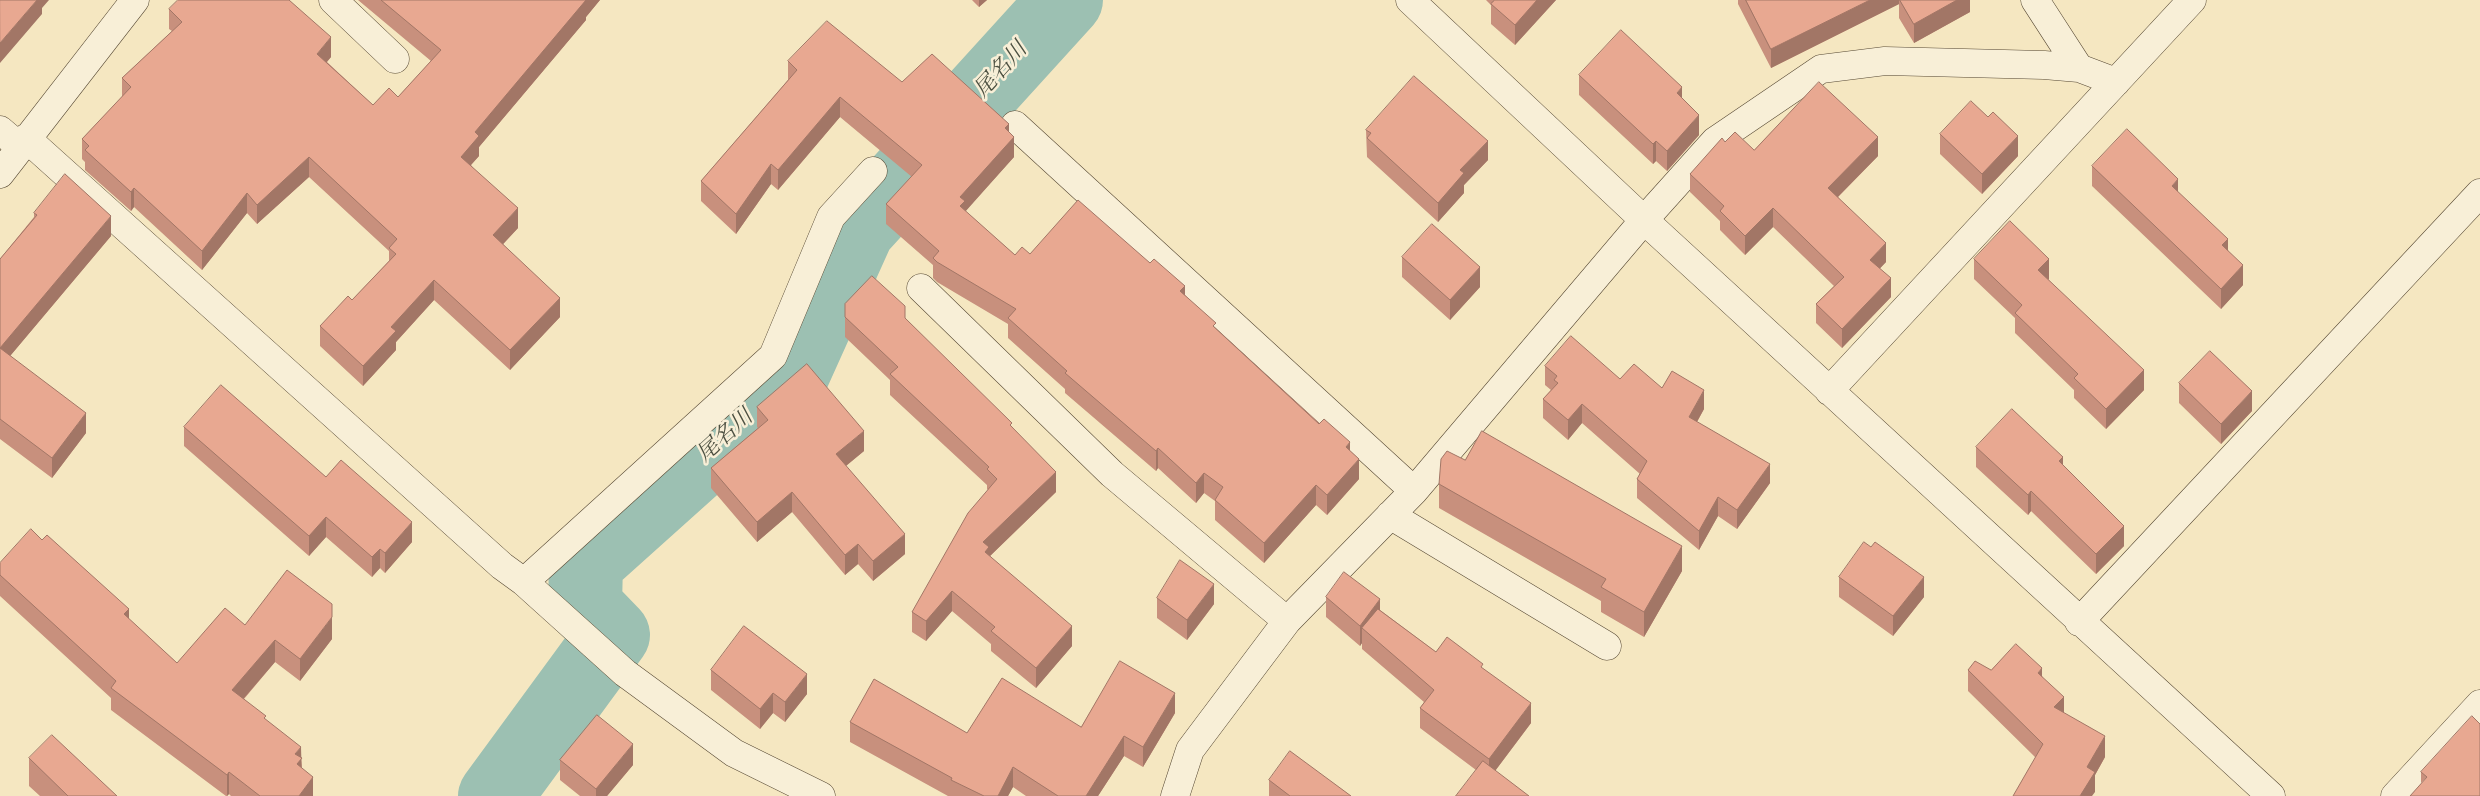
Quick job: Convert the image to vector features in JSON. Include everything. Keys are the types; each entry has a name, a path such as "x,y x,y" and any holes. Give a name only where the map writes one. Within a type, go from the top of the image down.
{"street":[{"path":"0,174 15,139 135,0"},
{"path":"334,0 396,59"},
{"path":"1410,0 1644,220 2271,796"},
{"path":"2035,0 2079,68"},
{"path":"1829,391 2192,0"},
{"path":"1175,796 1190,750 1287,620 1414,491 1644,220 1716,141 1821,70 1885,61 2079,68 2116,82"},
{"path":"1015,125 1414,491"},
{"path":"15,139 502,566 524,582 625,673 734,753 821,796"},
{"path":"524,582 773,356 832,217 873,171"},
{"path":"2080,622 2480,193"},
{"path":"921,288 1112,474 1287,620"},
{"path":"1390,515 1607,646"},
{"path":"2395,796 2480,704"}],"building":[{"path":"0,0 37,0 0,43"},
{"path":"178,0 289,0 331,37 317,54 373,105 389,88 398,97 441,50 381,0 586,0 475,132 479,136 461,157 518,208 493,235 560,298 510,350 434,280 391,327 396,331 363,366 320,326 348,296 352,300 396,254 389,248 397,239 309,157 257,205 247,193 202,251 134,188 131,192 85,150 89,146 82,139 131,87 122,78 182,22 169,9"},
{"path":"1495,0 1537,0 1515,25 1491,4"},
{"path":"1746,0 1870,0 1771,49"},
{"path":"1900,0 1957,0 1914,24"},
{"path":"827,21 902,82 932,54 1009,124 1005,128 1014,137 960,197 965,201 960,206 1015,255 1022,247 1030,254 1078,200 1150,263 1154,259 1185,286 1180,291 1216,323 1213,326 1319,424 1324,419 1350,442 1346,447 1359,459 1327,495 1316,485 1264,543 1215,500 1223,487 1204,473 1196,483 1158,448 1156,451 1065,373 1067,371 1008,318 1016,309 933,258 939,251 886,204 922,165 840,97 778,170 771,164 736,214 701,181 797,70 788,61"},
{"path":"1621,30 1682,87 1677,93 1699,115 1667,151 1656,141 1653,144 1579,75"},
{"path":"1414,76 1488,141 1460,170 1464,173 1438,203 1367,138 1371,133 1366,130"},
{"path":"1819,82 1878,137 1828,188 1886,243 1870,260 1891,278 1842,329 1816,304 1844,277 1773,208 1745,236 1720,211 1724,206 1690,174 1722,138 1725,142 1735,132 1754,150"},
{"path":"1971,101 1988,117 1993,112 2018,136 1982,174 1940,134"},
{"path":"2127,129 2178,179 2172,186 2228,239 2222,245 2243,265 2221,289 2092,166"},
{"path":"65,174 111,216 0,348 0,259 37,215 34,213"},
{"path":"2010,221 2049,259 2038,270 2144,370 2106,409 2074,378 2078,374 2015,313 2022,305 1974,259"},
{"path":"1432,224 1480,267 1450,300 1402,257"},
{"path":"872,276 905,306 905,318 1012,423 1010,425 1056,472 983,542 989,547 985,552 1072,626 1036,668 991,631 995,627 952,591 926,621 912,612 968,513 997,479 987,469 989,467 890,374 898,367 845,317 845,304"},
{"path":"1571,336 1620,379 1634,364 1662,388 1672,371 1704,390 1689,417 1770,464 1737,510 1718,497 1699,531 1637,479 1647,461 1582,404 1568,420 1543,399 1558,383 1554,380 1557,376 1545,366"},
{"path":"0,348 86,413 52,458 0,419"},
{"path":"2210,351 2252,391 2221,424 2179,383"},
{"path":"807,364 864,431 836,454 905,534 873,561 858,544 845,555 792,492 757,522 711,468 768,420 757,407"},
{"path":"221,385 326,477 341,460 412,522 385,553 380,549 372,557 326,517 309,536 184,427"},
{"path":"2012,409 2063,457 2059,461 2124,526 2096,554 2031,491 2028,495 1976,447"},
{"path":"1482,431 1682,546 1644,612 1601,587 1606,579 1439,484 1441,459 1447,451 1465,460"},
{"path":"31,529 42,540 47,535 129,609 124,614 177,663 225,608 245,625 287,570 332,604 332,617 300,659 275,640 232,690 266,716 264,718 301,747 295,754 302,758 297,764 313,777 299,796 260,796 229,772 227,775 111,688 116,681 0,575 0,563"},
{"path":"1864,542 1871,547 1875,542 1924,577 1893,616 1839,577"},
{"path":"1180,560 1214,584 1187,620 1157,598"},
{"path":"1344,572 1380,599 1360,626 1326,597"},
{"path":"1378,609 1436,652 1447,637 1483,664 1481,667 1531,703 1489,759 1420,708 1434,690 1362,628"},
{"path":"744,626 807,674 785,702 773,693 760,709 711,670"},
{"path":"2016,644 2042,668 2038,673 2064,697 2054,707 2105,736 2087,767 2095,772 2080,796 2013,796 2043,744 1968,670 1975,661 1991,670"},
{"path":"1120,661 1175,693 1143,747 1124,736 1086,796 1058,796 1013,767 998,796 984,796 951,780 952,778 850,722 874,679 967,733 1002,678 1081,727"},
{"path":"597,715 633,744 596,789 560,760"},
{"path":"2472,716 2480,724 2480,796 2410,796 2427,777 2421,772"},
{"path":"52,735 117,796 68,796 29,758"},
{"path":"1290,751 1351,796 1290,796 1269,780"},
{"path":"1483,761 1529,796 1456,796"}],"waterway":[{"name":"尾名川","path":"495,796 613,635 585,606 586,563 790,380 858,229 1066,0"}]}
